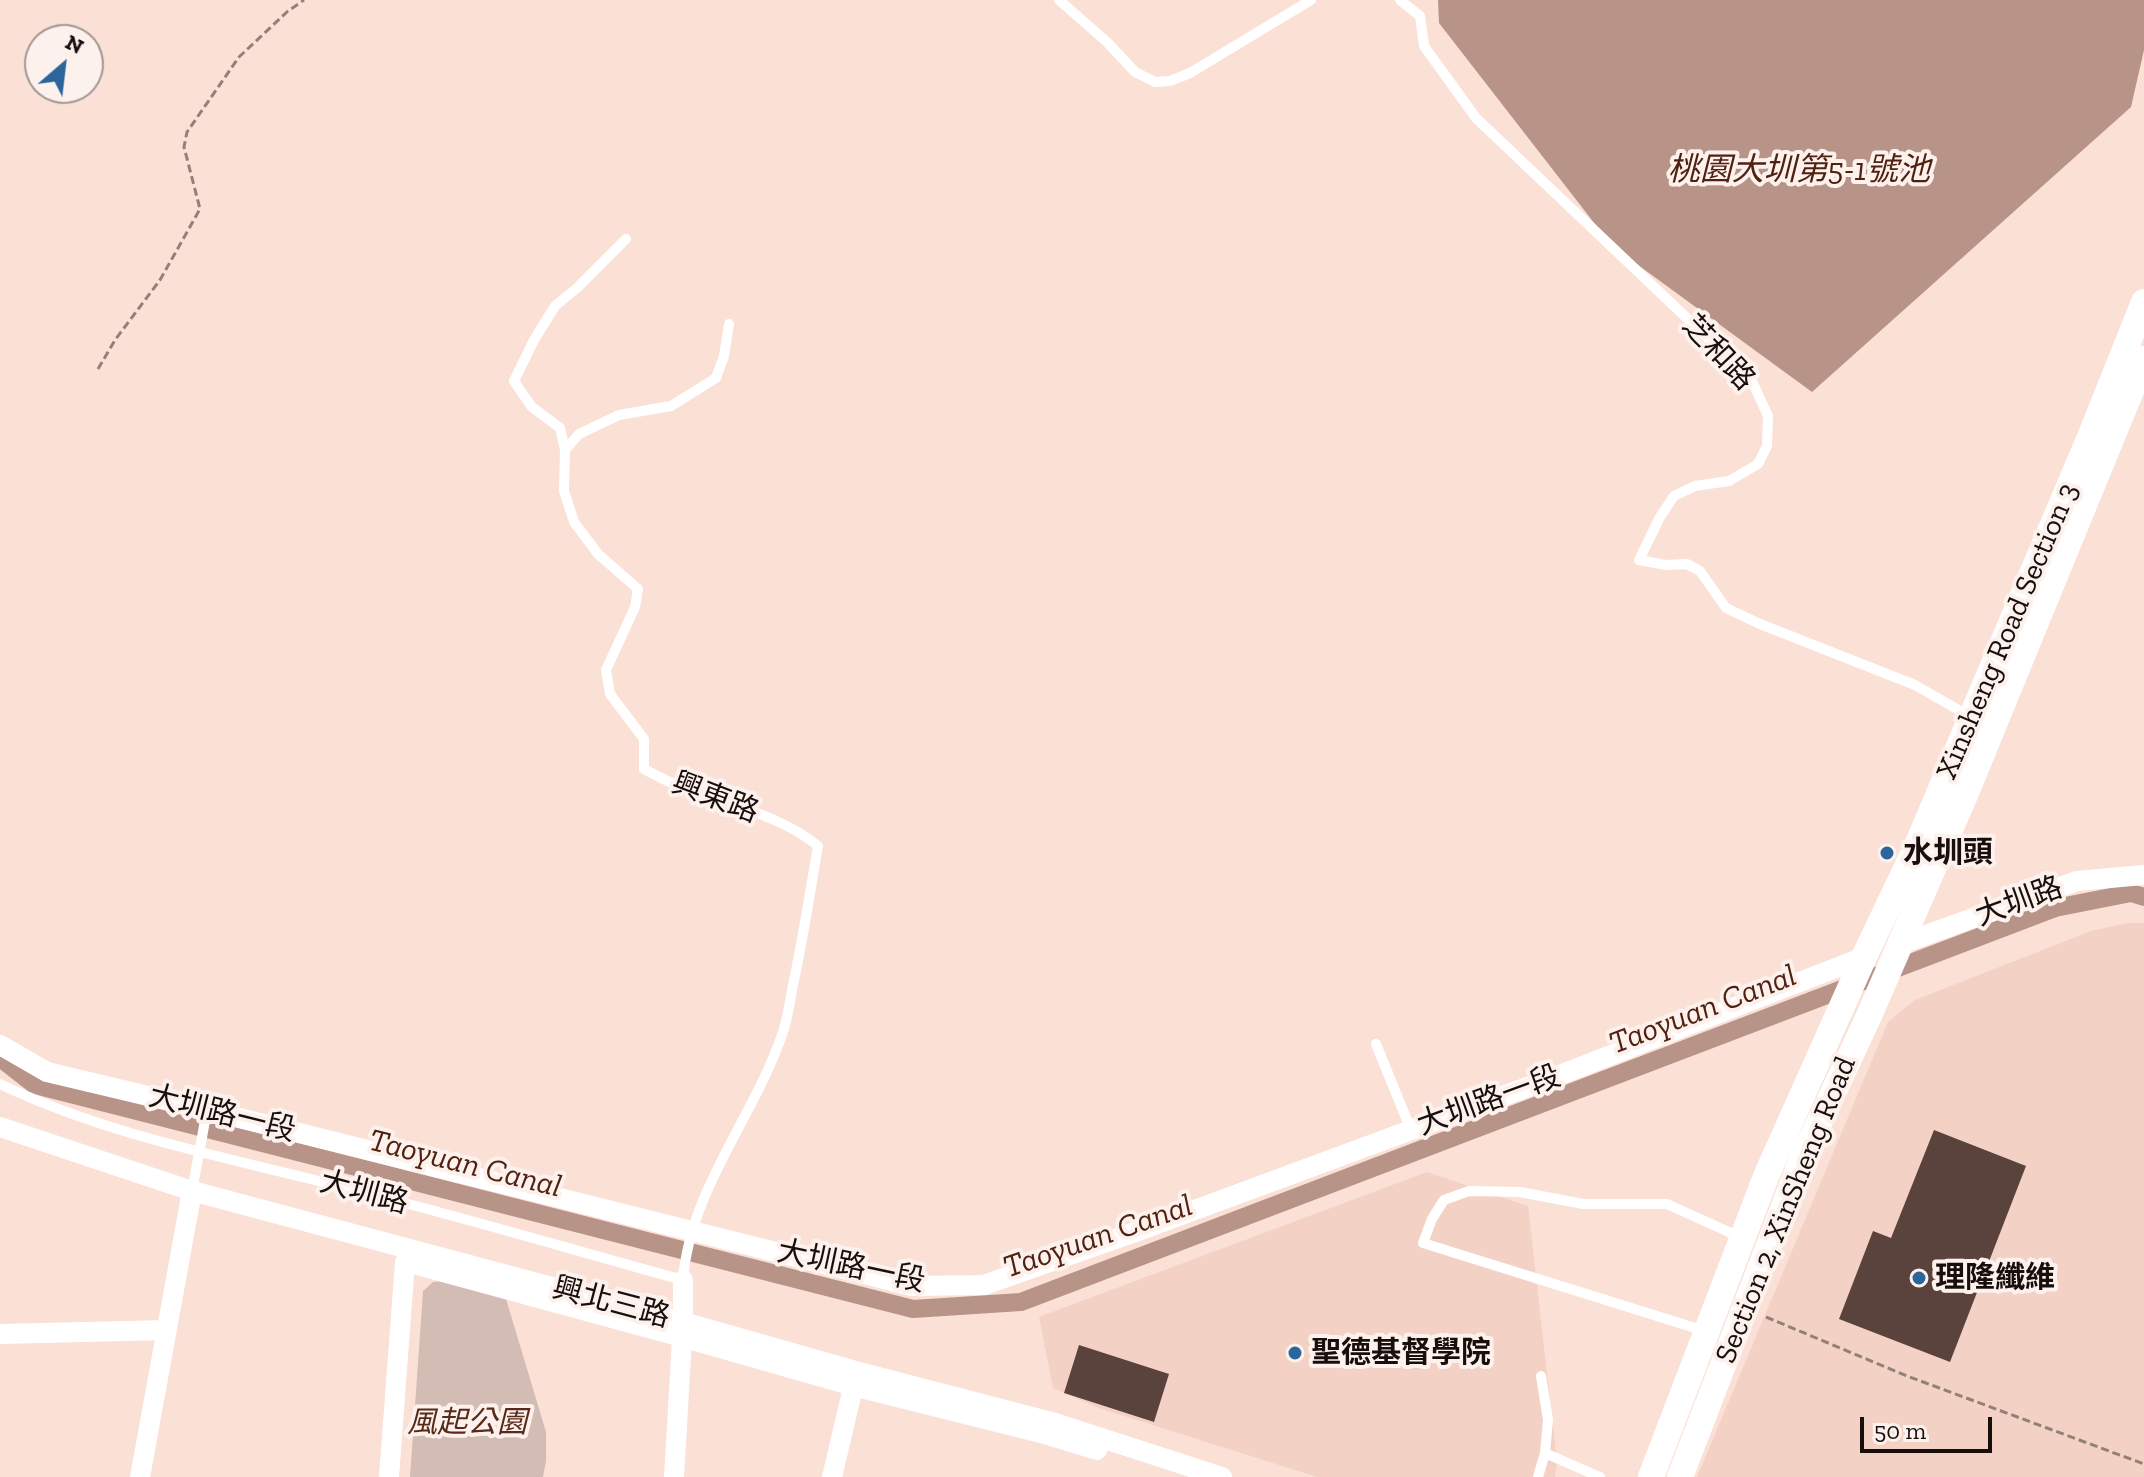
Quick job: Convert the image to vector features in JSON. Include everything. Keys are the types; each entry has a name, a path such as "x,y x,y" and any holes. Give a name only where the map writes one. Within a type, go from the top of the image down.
{"main road":[{"name":"Xinsheng Road Section 3","path":"1651,1477 1767,1174 1915,850 2144,302"},
{"name":"Section 2, XinSheng Road","path":"1680,1477 1803,1157 1868,1018 1965,795 2144,359"}],"street":[{"name":"大圳路","path":"1898,945 2077,881 2144,875"},
{"name":"大圳路一段","path":"0,1045 47,1072 912,1286 984,1285 1552,1078 1864,957"},
{"path":"0,1127 191,1197"},
{"path":"0,1140 412,1259 683,1330 1183,1477"},
{"path":"140,1477 191,1197"},
{"path":"389,1477 412,1259"},
{"path":"402,1477 412,1259"},
{"path":"674,1477 683,1330 683,1275"},
{"path":"0,1334 167,1330"},
{"path":"832,1477 855,1379"},
{"path":"855,1379 1055,1423 1222,1477"}],"lane":[{"path":"1059,0 1107,42 1135,72 1155,82 1170,81 1190,73 1311,0"},
{"name":"芝和路","path":"1400,0 1420,16 1424,46 1476,118 1751,379 1768,416 1767,446 1758,464 1729,481 1695,486 1674,496 1639,560 1666,565 1687,564 1700,571 1726,608 1915,685 1971,718"},
{"path":"565,450 560,428 531,406 514,381 555,306 626,239"},
{"path":"565,450 579,434 619,415 671,406 716,378 724,356 729,324"},
{"name":"興東路","path":"565,450 564,491 574,522 598,554 638,589 635,607 606,670 610,694 644,739 644,769 680,787 801,832 818,846 801,949 783,1031 759,1092 712,1178 692,1232"},
{"path":"1376,1044 1411,1130"},
{"name":"大圳路","path":"0,1084 54,1108 144,1137 683,1275"},
{"path":"191,1197 207,1110"},
{"path":"1707,1332 1423,1243 1432,1219 1444,1200 1469,1191 1520,1192 1583,1204 1667,1204 1743,1238"},
{"path":"683,1275 692,1232"},
{"path":"1538,1477 1545,1453 1548,1420 1541,1376"},
{"path":"1545,1453 1600,1477"}],"path":[{"path":"98,369 115,340 160,280 200,209 184,147 187,132 239,57 304,0"},
{"path":"1744,1308 1907,1376 2144,1464"}],"shaded area":[{"path":"2144,923 2144,1477 1697,1477 1888,1022 1915,1000 2091,931"},
{"name":"聖德基督學院","path":"1427,1172 1528,1206 1557,1462 1555,1477 1317,1477 1099,1408 1053,1388 1039,1317"}],"green space":[{"name":"風起公園","path":"443,1281 506,1299 546,1432 543,1477 410,1477 423,1291 433,1282"}],"water":[{"name":"桃園大圳第5-1號池","path":"1438,0 2144,0 2144,50 2131,107 1812,392 1612,246 1439,23"}],"building":[{"name":"理隆纖維","path":"1934,1130 2026,1166 1950,1362 1839,1319 1873,1231 1891,1238"},
{"path":"1079,1345 1169,1374 1154,1422 1064,1393"}],"waterway":[{"name":"Taoyuan Canal","path":"0,1058 35,1085 913,1309 1021,1302 2055,908 2131,893 2144,897"}],"place":[{"name":"水圳頭","path":"1887,853"},
{"name":"理隆纖維","path":"1919,1278"},
{"name":"聖德基督學院","path":"1295,1353"}]}
